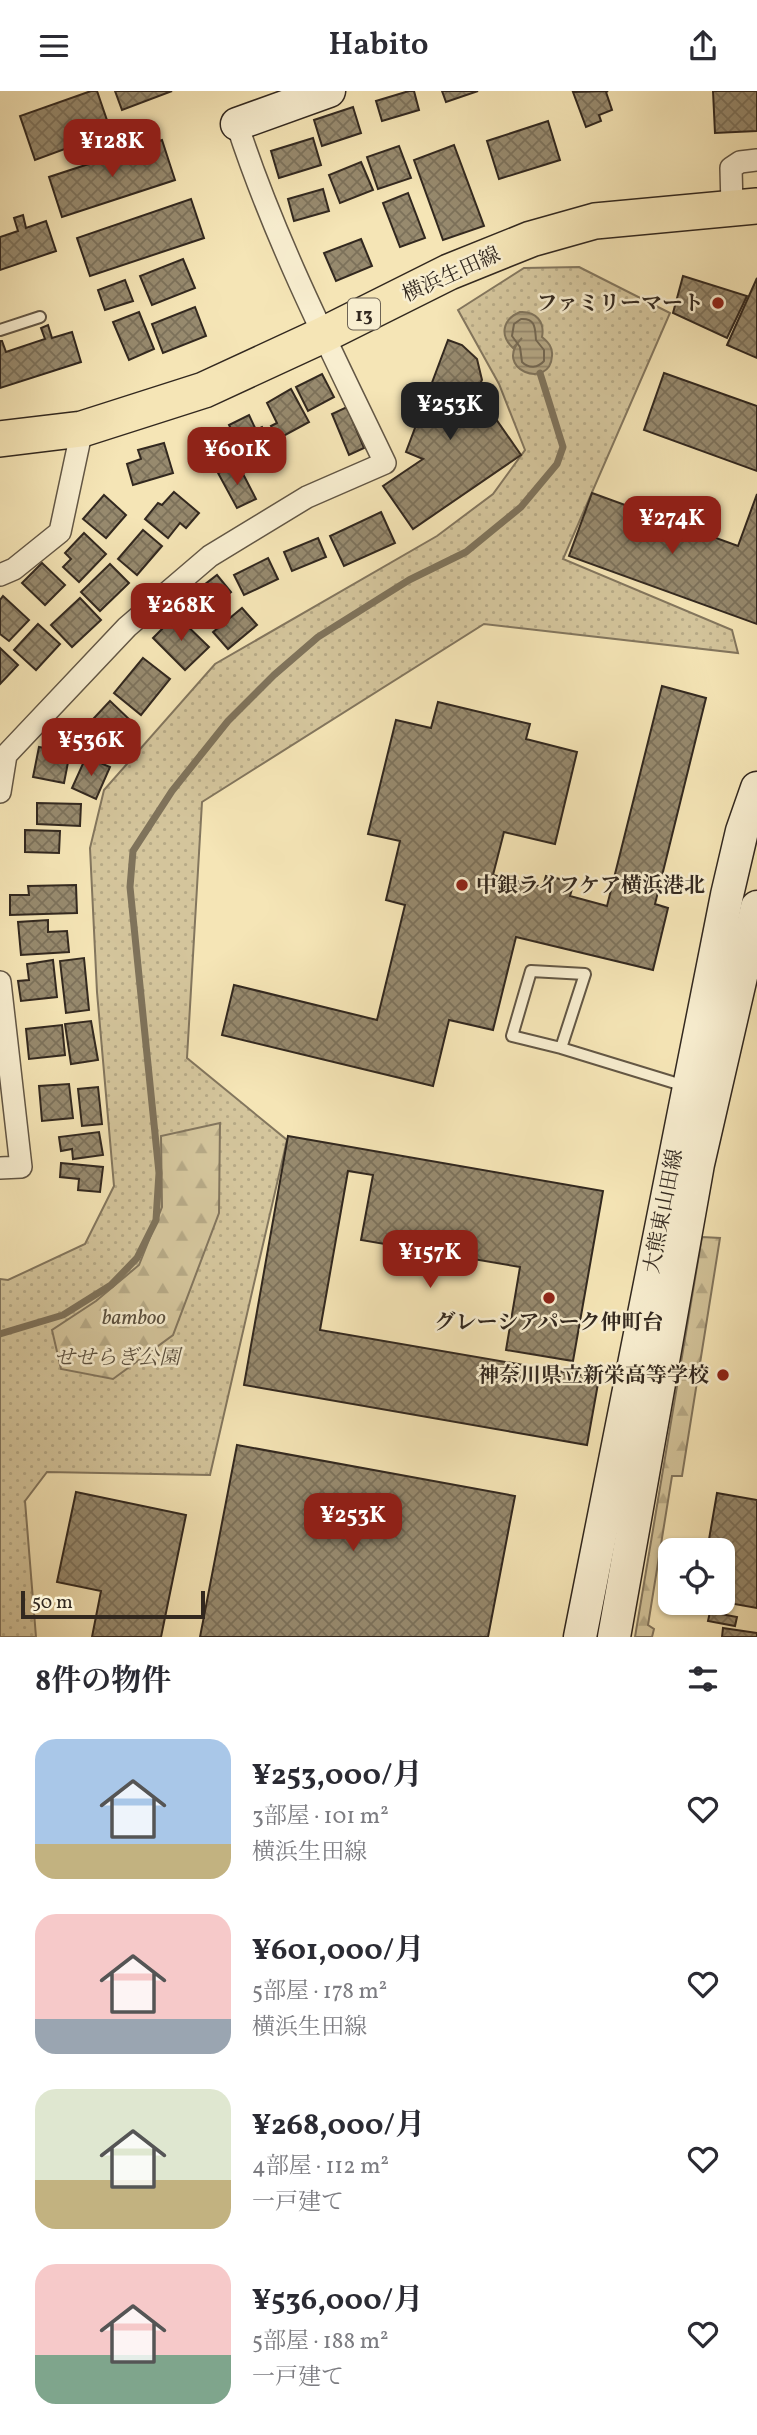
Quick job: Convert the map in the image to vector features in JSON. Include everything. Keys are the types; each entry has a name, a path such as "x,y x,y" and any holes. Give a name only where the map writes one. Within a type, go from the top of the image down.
{"main road":[{"name":"横浜生田線","path":"0,439 82,429 204,390 449,272 531,239 596,221 745,206"}],"street":[{"path":"0,792 6,755 127,627 210,556 307,497 385,463 323,335 251,167 234,120 329,91"},
{"path":"745,206 731,168 740,162 757,160"},
{"path":"0,575 14,569 60,532 82,429"},
{"name":"大熊東山田線","path":"580,1637 688,1087 742,898 742,831 757,788"},
{"name":"大熊東山田線","path":"614,1637 698,1164 757,907"},
{"path":"0,982 21,1167 0,1168"}],"lane":[{"path":"0,330 40,317"},
{"path":"561,1048 585,974 531,971 512,1036 561,1048 688,1087"}],"green space":[{"name":"せせらぎ公園","path":"579,267 670,313 563,559 732,630 738,653 484,624 202,802 187,1058 287,1140 210,1475 47,1472 25,1501 36,1637 0,1637 0,1279 8,1280 85,1244 114,1186 97,992 90,848 104,790 215,664 437,536 493,494 525,450 499,384 458,310 524,268"},
{"name":"bamboo","path":"220,1123 219,1213 173,1335 113,1379 61,1369 52,1330 96,1301 139,1265 162,1207 161,1136"},
{"path":"702,1237 720,1238 682,1476 672,1476 662,1538 658,1538 658,1563 648,1625 654,1629 652,1637 635,1637"}],"water":[{"path":"520,312 531,313 541,322 542,337 551,347 549,367 542,372 525,372 517,367 513,359 514,349 522,338 513,348 506,338 505,328 510,319"}],"building":[{"path":"97,91 111,132 35,160 20,116"},
{"path":"115,91 172,91 122,110"},
{"path":"414,91 419,110 382,121 376,101"},
{"path":"442,91 478,91 446,102"},
{"path":"608,91 606,92 612,110 599,115 601,121 586,127 573,92"},
{"path":"713,91 757,91 757,131 715,133"},
{"path":"353,107 361,133 322,146 314,120"},
{"path":"548,121 560,160 499,179 487,141"},
{"path":"313,138 321,165 279,178 271,151"},
{"path":"162,140 175,180 62,217 49,177"},
{"path":"454,145 484,226 443,240 414,160"},
{"path":"399,146 411,178 378,189 367,157"},
{"path":"361,162 373,190 340,203 329,175"},
{"path":"323,189 329,211 294,221 288,199"},
{"path":"408,193 425,238 400,247 383,203"},
{"path":"191,199 204,238 90,276 77,238"},
{"path":"23,215 26,228 46,221 56,251 0,270 0,237 18,231 14,218"},
{"path":"361,239 372,266 336,281 324,253"},
{"path":"183,259 195,288 152,305 140,276"},
{"path":"683,276 747,296 727,338 673,313"},
{"path":"757,278 757,358 727,345"},
{"path":"125,280 133,301 105,310 98,290"},
{"path":"195,307 206,336 163,353 152,324"},
{"path":"139,312 154,349 129,360 113,322"},
{"path":"48,325 52,338 72,332 81,362 0,388 0,341 6,352 45,339 41,328"},
{"path":"448,340 462,345 477,359 482,380 467,411 475,423 491,412 521,455 413,529 383,486 423,459 406,452"},
{"path":"664,373 757,406 757,471 644,430"},
{"path":"322,374 334,397 308,411 296,387"},
{"path":"291,389 309,422 278,439 271,426 277,423 267,403"},
{"path":"347,407 364,448 349,455 332,414"},
{"path":"249,415 256,430 262,427 272,447 247,460 229,425"},
{"path":"164,443 173,473 133,485 127,464 141,459 138,450"},
{"path":"232,466 235,472 241,470 256,499 237,508 218,473"},
{"path":"174,492 199,513 186,528 180,523 168,538 145,519 158,503 162,505"},
{"path":"592,493 738,546 757,494 757,624 569,556"},
{"path":"104,495 126,515 106,538 83,519"},
{"path":"381,512 395,543 344,566 330,536"},
{"path":"143,530 162,546 137,575 118,559"},
{"path":"84,533 106,554 79,582 63,567 71,559 65,553"},
{"path":"318,538 326,557 292,571 284,552"},
{"path":"268,558 278,579 244,595 234,575"},
{"path":"42,563 65,585 45,605 22,583"},
{"path":"110,564 129,583 100,611 81,592"},
{"path":"217,575 231,592 202,616 187,598"},
{"path":"3,596 29,620 9,641 0,634 0,600"},
{"path":"80,598 101,620 72,647 51,625"},
{"path":"242,608 257,625 228,649 213,632"},
{"path":"176,615 209,647 185,670 153,638"},
{"path":"38,624 60,644 36,670 14,650"},
{"path":"0,648 18,665 0,684"},
{"path":"143,658 170,679 141,715 114,693"},
{"name":"中銀ライフケア横浜港北","path":"662,686 706,698 655,904 668,908 653,970 516,937 493,1030 449,1020 433,1086 222,1035 234,985 377,1020 405,905 386,900 400,841 368,834 396,720 431,728 438,702 530,724 526,739 577,752 555,844 504,832 493,875 543,887 546,876 574,882 570,896 607,906"},
{"path":"110,701 131,721 101,753 80,733"},
{"path":"39,747 70,752 64,783 33,777"},
{"path":"86,757 110,767 96,799 72,788"},
{"path":"37,803 81,804 80,826 37,824"},
{"path":"25,830 60,831 59,853 25,852"},
{"path":"76,885 77,913 10,915 10,895 29,895 28,886"},
{"path":"48,920 48,932 67,931 69,952 21,955 18,922"},
{"path":"84,958 89,1010 66,1013 60,961"},
{"path":"53,960 57,997 21,1001 18,981 29,980 27,964"},
{"path":"91,1021 98,1060 71,1064 65,1024"},
{"path":"62,1025 65,1055 29,1059 26,1029"},
{"path":"69,1084 73,1118 42,1121 39,1086"},
{"path":"98,1087 102,1124 82,1126 78,1089"},
{"path":"99,1132 103,1155 73,1159 72,1149 61,1151 59,1137"},
{"name":"グレーシアパーク仲町台","path":"288,1136 603,1191 573,1361 506,1350 520,1267 361,1240 373,1175 348,1171 320,1330 599,1378 587,1445 244,1385"},
{"path":"61,1163 103,1167 100,1192 78,1190 79,1179 60,1177"},
{"path":"237,1445 515,1496 488,1637 200,1637"},
{"path":"76,1492 186,1515 161,1637 92,1637 101,1591 57,1582"},
{"path":"717,1493 757,1500 757,1608 735,1604 735,1538 709,1538"},
{"path":"709,1615 737,1617 735,1626 708,1621"},
{"path":"723,1628 757,1633 757,1637 722,1637"}],"waterway":[{"path":"0,1334 63,1315 111,1285 137,1258 156,1220 159,1173 130,887 133,851 172,791 228,721 274,675 318,637 409,580 466,552 521,507 557,464 563,447 540,373"}],"place":[{"name":"ファミリーマート","path":"718,303"},
{"name":"中銀ライフケア横浜港北","path":"462,885"},
{"name":"グレーシアパーク仲町台","path":"549,1298"},
{"name":"神奈川県立新栄高等学校","path":"723,1375"}]}
